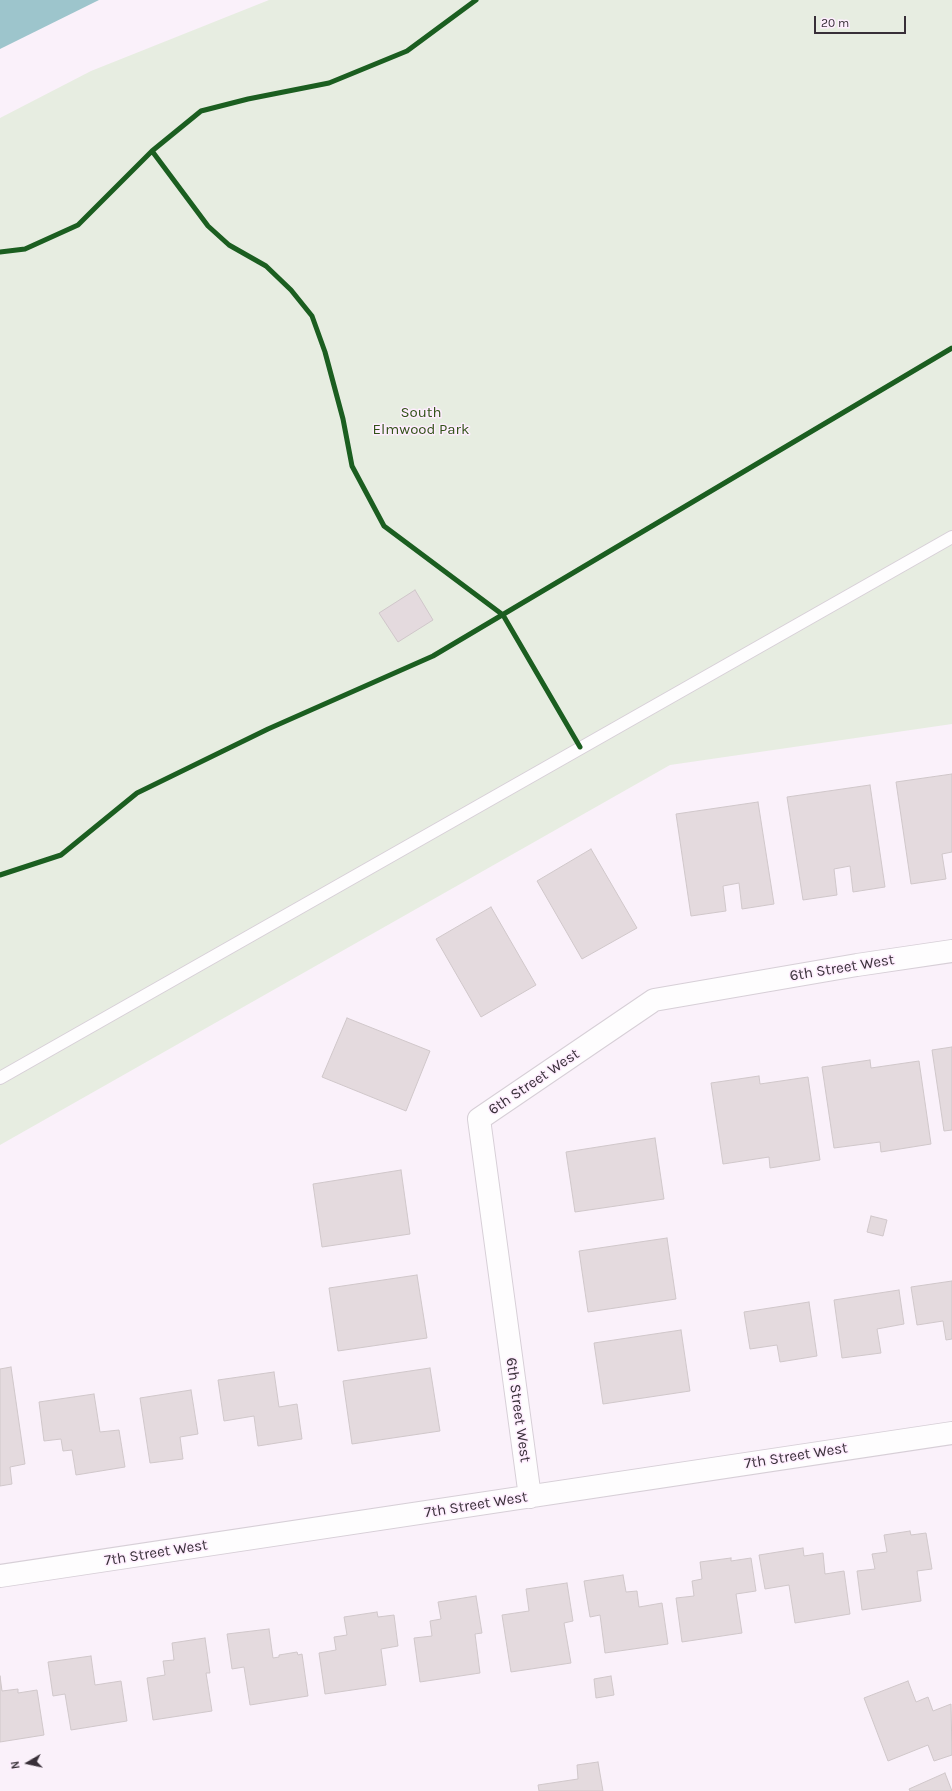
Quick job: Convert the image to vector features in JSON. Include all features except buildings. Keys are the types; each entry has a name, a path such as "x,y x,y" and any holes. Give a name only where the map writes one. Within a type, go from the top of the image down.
{"street":[{"name":"6th Street West","path":"530,1496 479,1118 654,1000 857,965 952,951"},
{"name":"7th Street West","path":"0,1576 952,1433"}],"lane":[{"path":"0,1078 952,537"}],"green space":[{"name":"South Elmwood Park","path":"269,0 952,0 952,724 670,765 0,1145 0,118 91,71"}],"water":[{"path":"0,0 99,0 0,49"}],"cycle path":[{"path":"0,252 25,249 78,225 152,151 201,111 248,99 329,83 407,51 476,0"},
{"path":"152,151 208,226 229,245 266,266 291,290 312,316 325,352 343,419 352,466 384,526 503,615 580,747"},
{"path":"0,875 61,855 137,793 268,729 433,656 952,348"}]}
